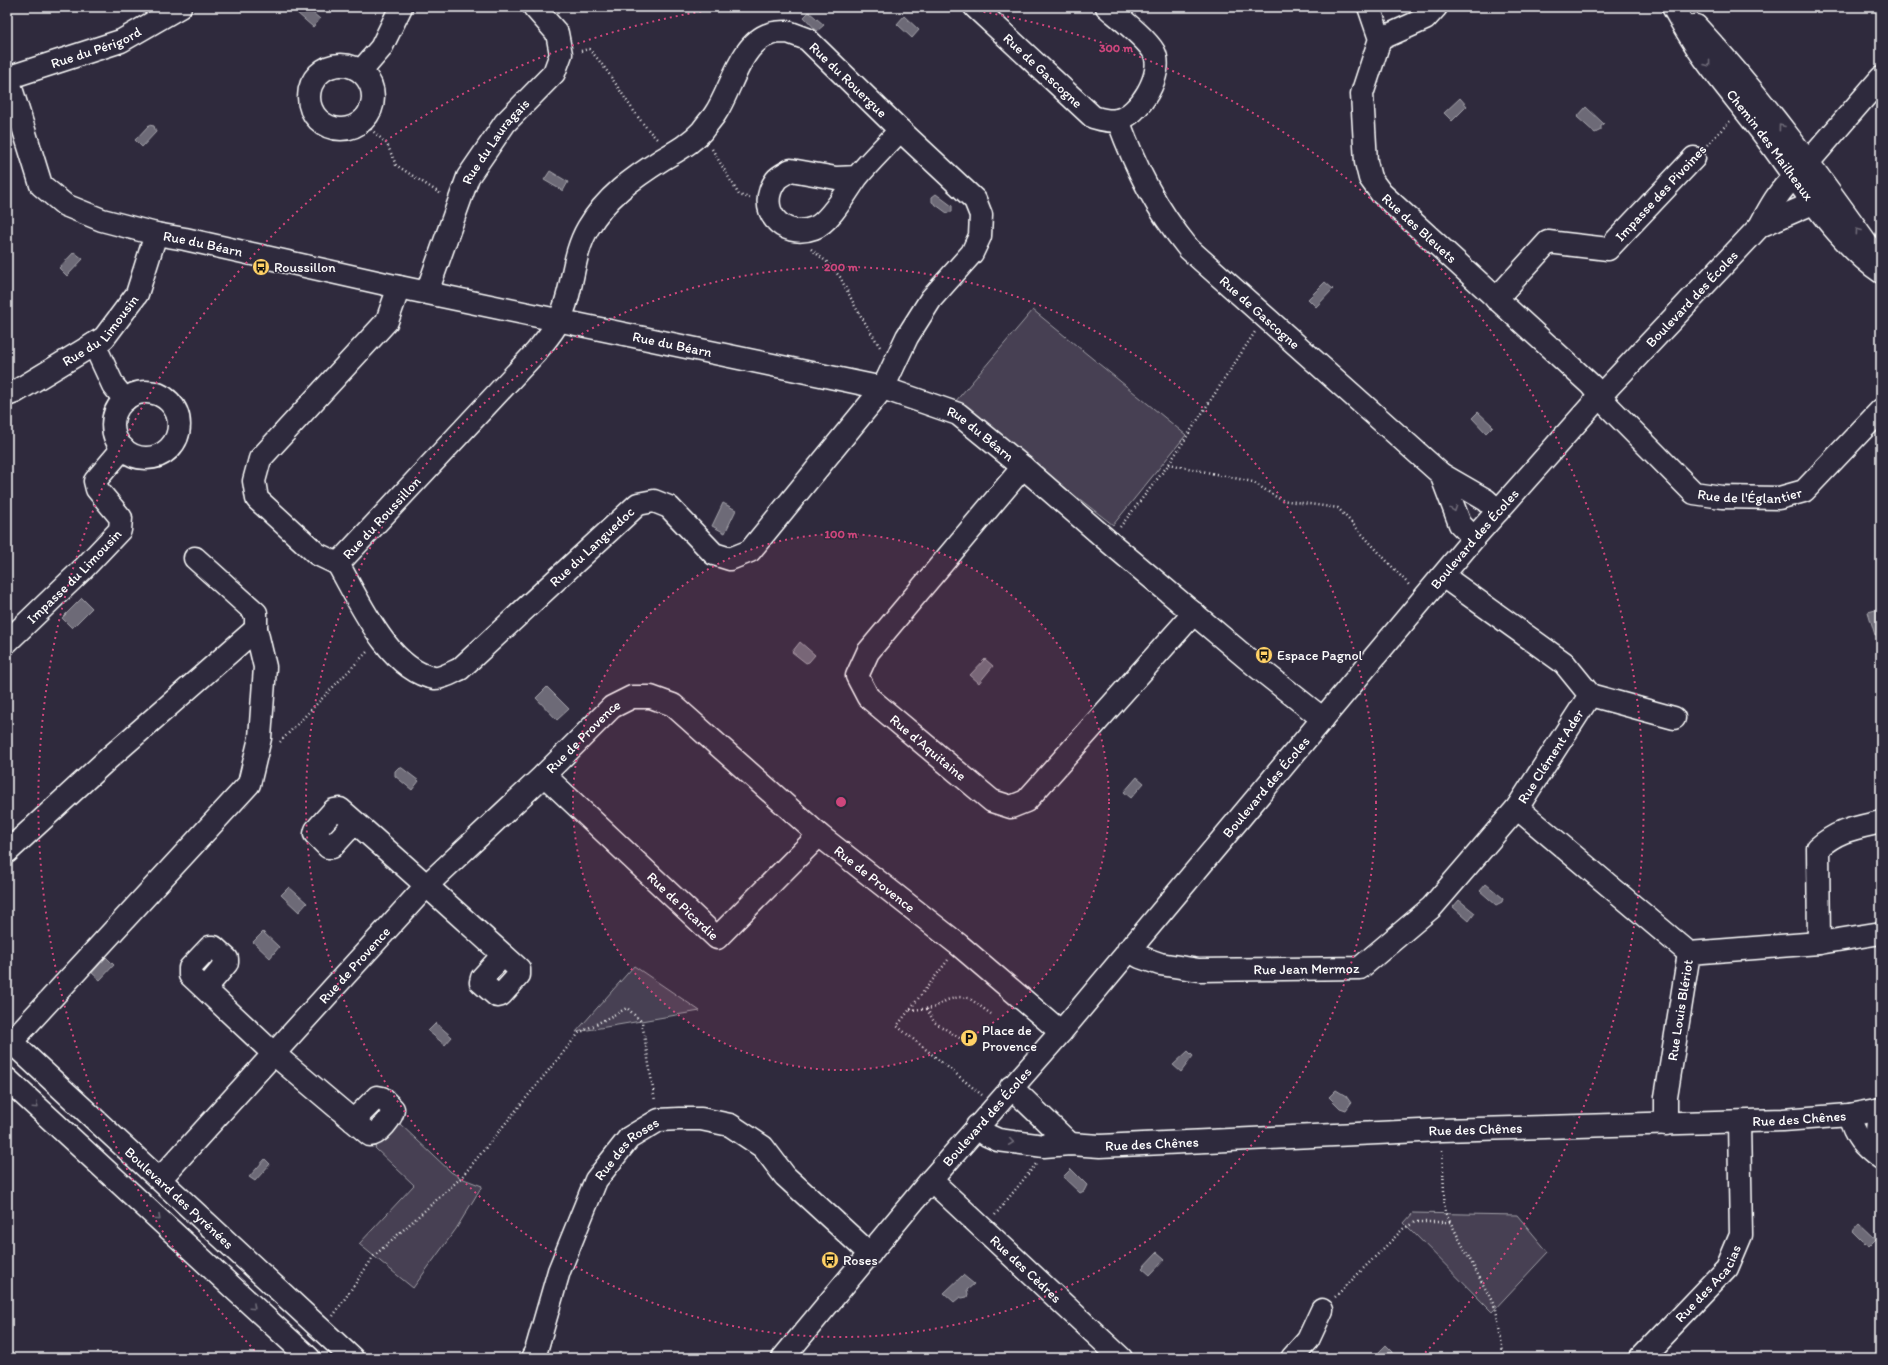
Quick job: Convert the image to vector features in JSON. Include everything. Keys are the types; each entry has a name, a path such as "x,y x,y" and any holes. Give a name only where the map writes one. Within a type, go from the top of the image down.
{"street":[{"name":"Rue du Périgord","path":"7,77 120,40 180,7"},
{"path":"361,71 381,48 401,7"},
{"path":"534,7 557,33 561,54"},
{"name":"Rue de Gascogne","path":"976,7 1093,116 1110,121 1118,120 1130,154 1143,180 1167,221 1189,249 1441,474 1486,500 1498,511"},
{"path":"1107,7 1148,44 1154,52 1156,61 1156,72 1149,90 1127,116 1118,120"},
{"path":"1369,7 1380,39 1424,19 1436,7"},
{"name":"Chemin des Mailheaux","path":"1674,7 1704,58 1742,107 1810,174 1812,201 1867,263 1881,272"},
{"name":"Chemin des Mailheaux","path":"1674,7 1706,38 1743,80 1810,174 1881,263"},
{"name":"Rue du Rouergue","path":"559,321 568,294 575,257 588,228 608,199 630,181 698,135 715,114 741,61 755,43 770,34 788,32 807,39 900,130 976,200 981,215 980,236 972,253 931,299 907,337 883,388"},
{"name":"Rue des Bleuets","path":"1380,39 1362,94 1366,162 1370,178 1381,193 1588,382 1600,396"},
{"name":"Rue du Lauragais","path":"428,292 468,177 505,123 554,73 561,54"},
{"path":"333,65 354,66 361,71 368,78 373,91 372,108 362,122 350,128 328,127 311,111 308,94 316,76 333,65"},
{"name":"Rue du Béarn","path":"7,77 41,184 65,205 102,220 156,234 185,239 399,287 883,388 958,414 1023,467 1194,613 1323,719"},
{"name":"Boulevard des Écoles","path":"783,1358 977,1126 1061,1032 1474,538 1600,396 1760,226 1770,206 1810,174 1881,78"},
{"path":"857,177 836,178 791,170 776,180 768,195 769,213 780,225 796,230 814,228 832,213 857,177 900,130"},
{"name":"Impasse des Pivoines","path":"1496,299 1548,242 1608,249 1694,158"},
{"name":"Boulevard des Écoles","path":"1760,226 1804,207 1812,201"},
{"name":"Rue du Limousin","path":"7,395 15,392 104,338 137,294 156,234"},
{"name":"Rue du Roussillon","path":"399,287 387,321 260,459 254,481 257,499 317,554 338,564 536,352 559,321"},
{"path":"94,344 113,385 125,400"},
{"name":"Rue du Languedoc","path":"338,564 380,639 414,672 436,678 460,669 638,504 654,501 669,507 714,554 730,560 750,551 883,388"},
{"path":"148,392 166,398 172,405 179,422 175,441 162,454 144,458 135,456 123,448 116,437 113,428 117,410 125,400 139,393 148,392"},
{"name":"Rue de l'Églantier","path":"1600,396 1694,493 1722,497 1779,498 1804,491 1881,410"},
{"name":"Impasse du Limousin","path":"8,642 83,569 120,530 121,518 97,488 95,481 123,448"},
{"name":"Rue d'Aquitaine","path":"1023,467 868,652 857,676 868,697 992,800 1011,807 1026,801 1194,613"},
{"name":"Rue de Gascogne","path":"1441,474 1460,524 1474,538"},
{"path":"9,1040 249,784 260,738 265,667 256,629 256,613 195,558"},
{"name":"Rue Clément Ader","path":"1443,576 1564,664 1590,695 1517,808 1689,953"},
{"path":"7,852 109,758 256,629"},
{"path":"1590,695 1674,718"},
{"name":"Rue de Provence","path":"129,1192 155,1174 274,1054 427,885 612,707 632,697 651,697 673,705 819,835 959,945 1061,1032"},
{"name":"Rue de Picardie","path":"544,774 717,938 819,835"},
{"name":"Rue Jean Mermoz","path":"1128,950 1140,957 1160,964 1199,970 1360,968 1432,907 1517,808"},
{"path":"355,822 504,955"},
{"path":"1819,943 1818,848 1830,838 1845,831 1881,822"},
{"name":"Rue Louis Blériot","path":"1666,1124 1666,1097 1689,953 1819,943 1881,933"},
{"path":"205,989 274,1054 353,1121"},
{"name":"Boulevard des Pyrénées","path":"9,1040 352,1358"},
{"path":"7,1079 309,1358"},
{"path":"1011,1087 1070,1144"},
{"path":"1879,1110 1876,1141 1881,1155"},
{"name":"Rue des Chênes","path":"977,1126 986,1135 998,1140 1044,1146 1070,1144 1100,1146 1442,1130 1739,1122 1849,1115 1879,1110"},
{"path":"1849,1115 1858,1139 1867,1149 1881,1159"},
{"name":"Rue des Roses","path":"532,1358 536,1351 559,1271 596,1180 629,1138 659,1120 701,1119 730,1125 763,1147 785,1176 870,1254"},
{"name":"Rue des Acacias","path":"1641,1358 1727,1268 1740,1235 1739,1122"},
{"name":"Rue des Cèdres","path":"931,1180 1121,1358"},
{"path":"1292,1358 1308,1340 1322,1310"}],"path":[{"path":"561,54 589,49 612,76 630,108 642,125 671,154"},
{"name":"Impasse des Pivoines","path":"1694,158 1742,107"},
{"path":"362,122 387,144 396,165 432,190 458,203"},
{"path":"698,135 711,147 739,195 754,199 768,195"},
{"path":"796,230 802,242 828,263 840,277 856,308 881,349"},
{"path":"1108,541 1169,464 1265,317"},
{"path":"1169,464 1253,482 1281,500 1338,508 1411,587"},
{"path":"274,748 380,639"},
{"path":"959,945 897,1026 995,1106"},
{"path":"909,1010 933,1008 947,1000 959,997 969,998 991,1014"},
{"path":"323,1331 374,1256 461,1178 579,1033 627,1008 642,1022 659,1120"},
{"path":"927,1009 934,1022 940,1028 966,1042"},
{"path":"1442,1130 1445,1212 1496,1309 1504,1358"},
{"path":"991,1220 1038,1162"},
{"path":"1322,1310 1402,1229 1415,1222 1450,1222"},
{"path":"1163,1358 1164,1356 1166,1358"}],"shaded area":[{"path":"302,7 306,7 320,19 313,27 297,13"},
{"path":"809,12 824,25 817,31 804,17"},
{"path":"904,16 919,30 912,38 897,24"},
{"path":"1460,98 1467,106 1452,121 1444,113"},
{"path":"1586,107 1604,124 1601,126 1601,130 1595,133 1577,117"},
{"path":"149,125 154,126 156,132 142,147 135,140"},
{"path":"550,171 568,182 563,191 544,180"},
{"path":"936,194 952,206 952,212 947,213 932,202 932,197"},
{"path":"74,252 83,259 67,276 59,268"},
{"path":"1325,282 1333,289 1316,307 1308,299"},
{"path":"1033,310 1186,435 1113,525 955,402"},
{"path":"1478,412 1493,426 1486,433 1472,418"},
{"path":"723,503 736,510 725,533 712,526"},
{"path":"82,598 92,608 72,628 62,618"},
{"path":"1879,609 1881,616 1881,634 1875,635 1868,612"},
{"path":"800,642 815,655 809,662 806,663 792,652"},
{"path":"985,659 993,666 979,683 970,675"},
{"path":"547,687 569,709 557,720 536,698"},
{"path":"399,767 419,781 412,790 395,776 395,771"},
{"path":"1137,777 1144,783 1131,798 1124,792"},
{"path":"1486,884 1503,898 1502,902 1496,905 1480,891"},
{"path":"289,887 307,903 299,912 281,895"},
{"path":"1459,900 1475,913 1469,921 1453,907"},
{"path":"263,932 279,947 270,958 253,942"},
{"path":"106,957 114,965 100,980 92,973"},
{"path":"634,966 700,1011 576,1032"},
{"path":"436,1023 452,1037 445,1045 428,1031"},
{"path":"1188,1051 1193,1056 1181,1072 1173,1065"},
{"path":"1336,1090 1346,1096 1351,1103 1346,1110 1340,1108 1329,1097"},
{"path":"399,1123 451,1172 461,1178 482,1186 456,1229 413,1288 359,1244 414,1185 375,1148"},
{"path":"265,1159 270,1164 255,1181 249,1177"},
{"path":"1071,1169 1087,1185 1084,1191 1080,1193 1063,1177"},
{"path":"1413,1213 1517,1215 1548,1252 1492,1312 1404,1223"},
{"path":"1860,1225 1876,1240 1868,1248 1853,1233"},
{"path":"1157,1252 1165,1259 1150,1275 1142,1268"},
{"path":"963,1275 974,1284 967,1290 967,1297 960,1297 954,1302 944,1293"},
{"path":"1386,1345 1393,1352 1393,1358 1379,1358 1378,1353"}],"place":[{"name":"Roussillon","path":"261,267"},
{"name":"Espace Pagnol","path":"1264,655"},
{"name":"Place de Provence","path":"969,1038"},
{"name":"Roses","path":"830,1260"}]}
